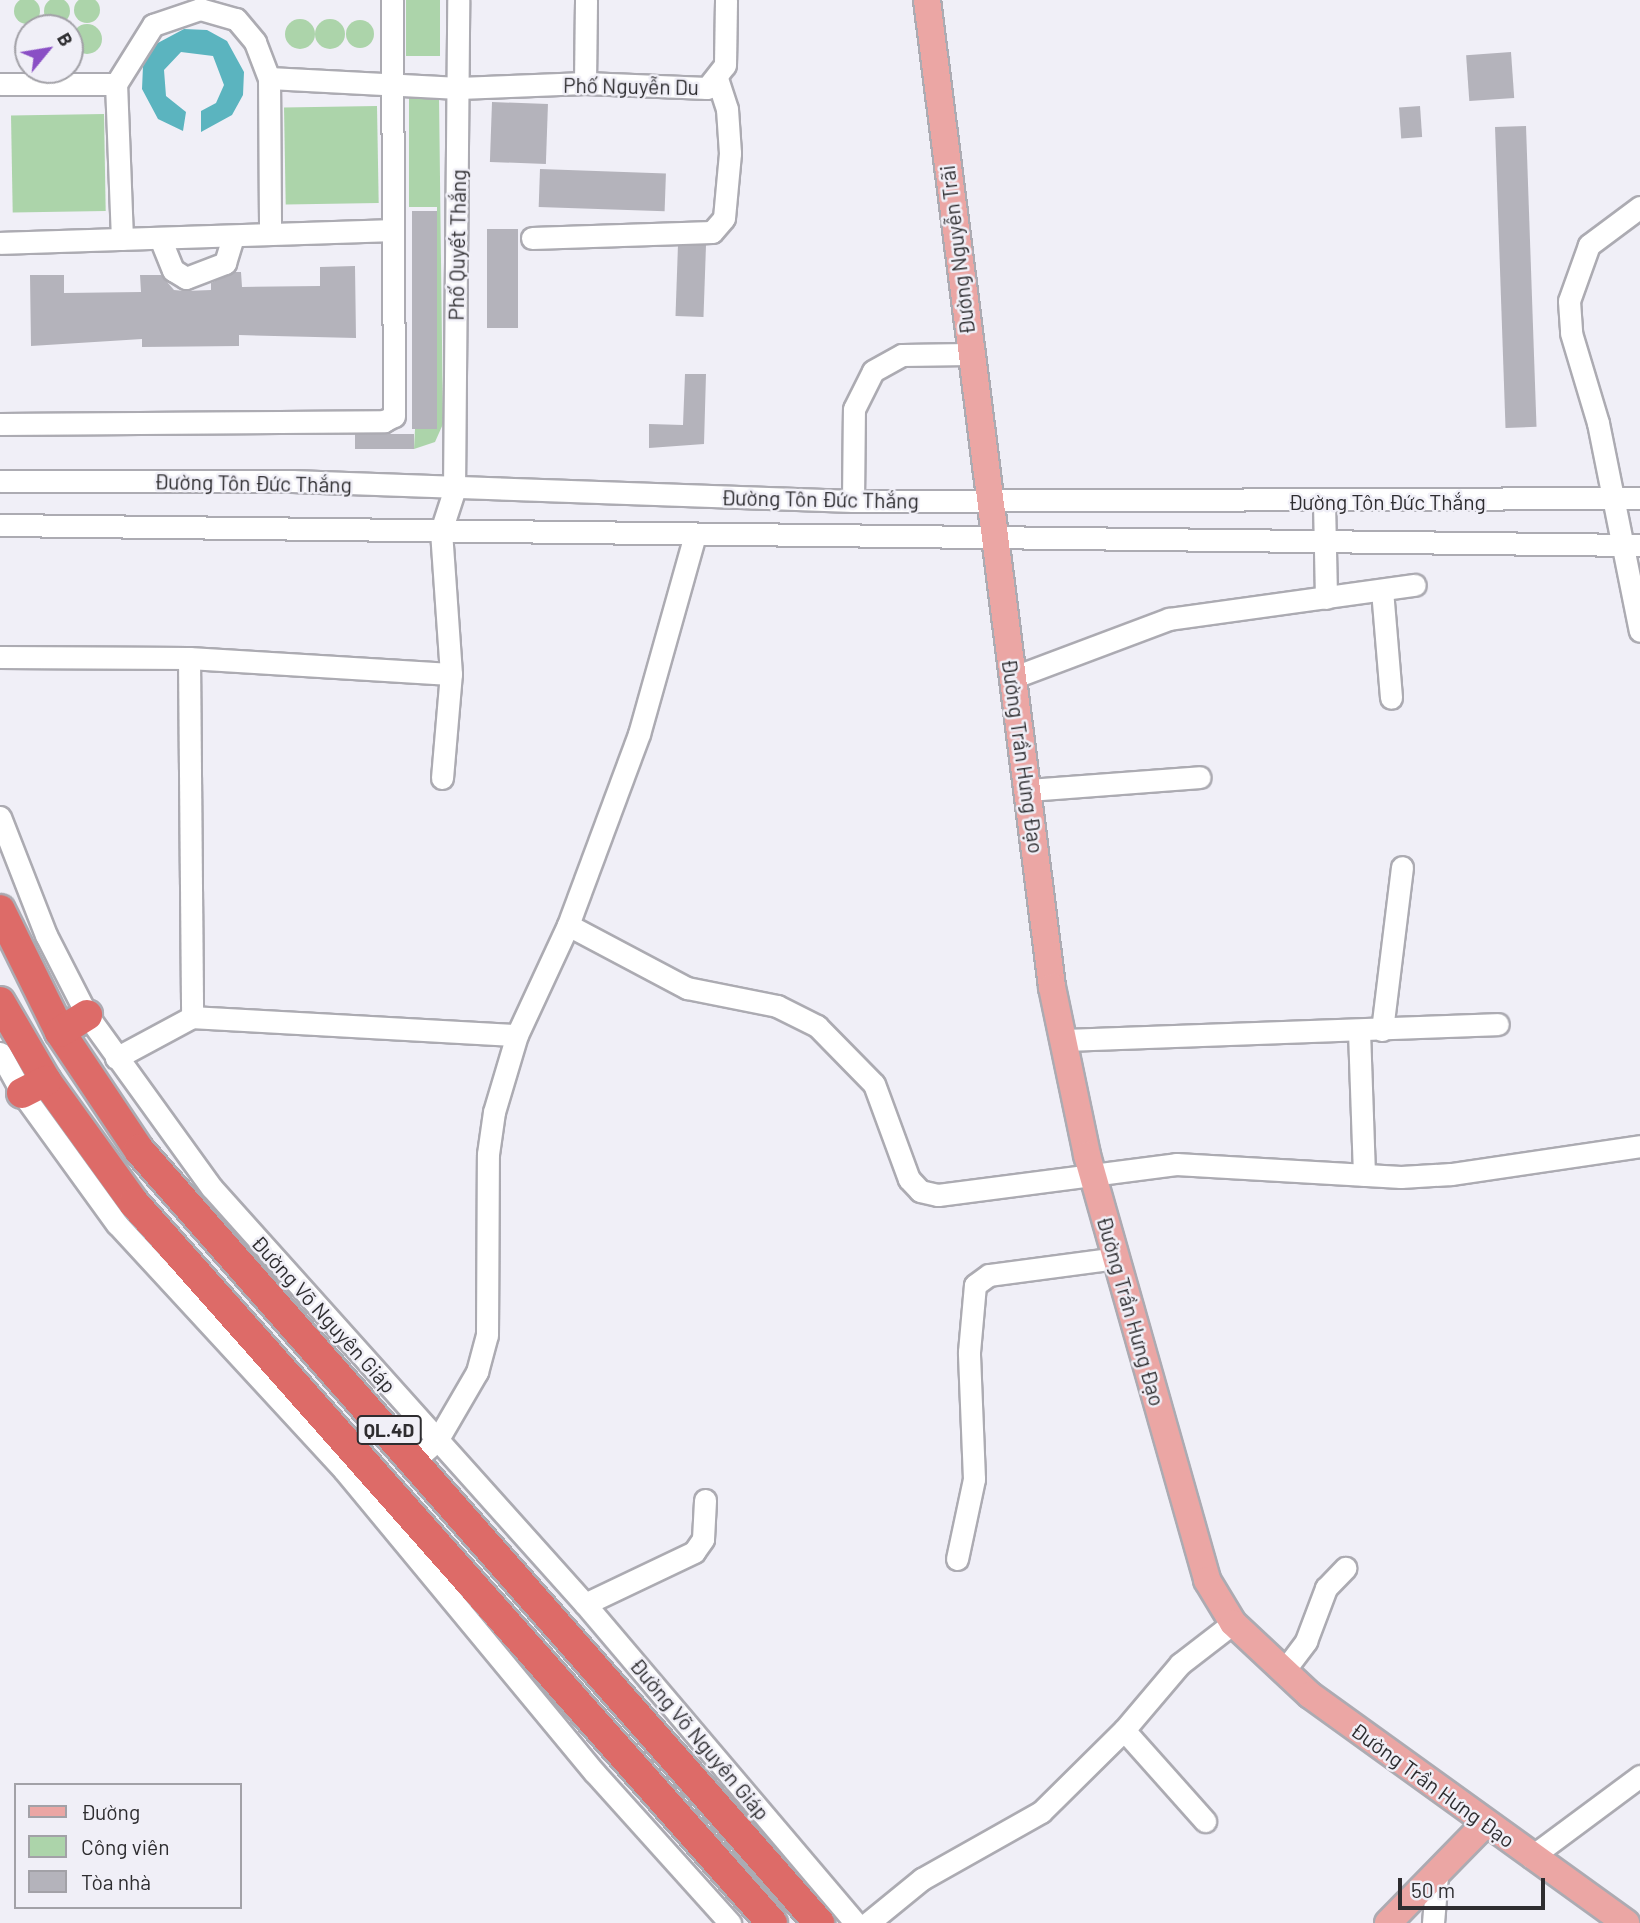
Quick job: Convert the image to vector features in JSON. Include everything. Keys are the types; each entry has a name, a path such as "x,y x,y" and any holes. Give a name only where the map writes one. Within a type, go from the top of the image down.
{"highway":[{"name":"Đường Võ Nguyên Giáp","path":"0,910 60,1032 139,1150 415,1460 819,1923"},
{"name":"QL.4D","path":"0,1002 34,1087 772,1923"},
{"path":"60,1032 87,1015"}],"main road":[{"name":"Đường Nguyễn Trãi","path":"927,0 988,499"},
{"name":"Đường Trần Hưng Đạo","path":"988,499 1062,1040 1092,1174 1187,1519 1207,1580 1233,1623 1283,1672 1485,1824 1626,1923"},
{"path":"1388,1923 1485,1824"}],"street":[{"path":"0,424 390,420 392,0"},
{"name":"Phố Quyết Thắng","path":"441,531 454,491 458,0"},
{"path":"584,83 586,0"},
{"name":"Phố Nguyễn Du","path":"269,78 459,88 584,83 684,91 718,80 725,65 726,0"},
{"path":"122,239 116,84 153,25 200,9 236,19 254,42 269,78 270,234"},
{"path":"532,238 712,232 724,218 730,153 727,109 718,80"},
{"path":"0,84 116,84"},
{"path":"1640,207 1589,245 1569,301 1571,333 1593,403 1613,498 1632,545 1640,631"},
{"path":"0,243 392,230"},
{"path":"159,238 173,270 186,278 225,263 233,236"},
{"path":"853,501 850,432 857,395 873,371 902,355 969,354"},
{"name":"Đường Tôn Đức Thắng","path":"0,481 292,481 454,491 853,501 988,499 1324,502 1640,498"},
{"path":"1324,502 1326,597"},
{"name":"Đường Tôn Đức Thắng","path":"0,524 994,539 1324,539 1632,545"},
{"path":"441,531 451,674 442,778"},
{"path":"415,1460 438,1439 477,1372 487,1335 488,1154 517,1035 568,925 639,734 695,535"},
{"path":"1012,678 1169,619 1415,585"},
{"path":"1382,590 1391,698"},
{"path":"0,657 188,658 451,674"},
{"path":"188,658 192,1017"},
{"path":"1029,790 1200,777"},
{"name":"Đường Võ Nguyên Giáp","path":"0,817 46,935 87,1015 212,1188 585,1604 856,1923"},
{"path":"1382,1030 1402,867"},
{"path":"568,925 687,988 777,1006 817,1026 874,1084 909,1179 920,1191 938,1195 1176,1164 1364,1175 1451,1174 1640,1146"},
{"path":"116,1058 192,1017 517,1035"},
{"path":"1062,1040 1498,1024"},
{"path":"1359,1031 1364,1175"},
{"path":"0,1053 34,1087 117,1224 344,1470 596,1773 730,1923"},
{"path":"957,1559 974,1479 969,1352 975,1285 989,1275 1117,1258"},
{"path":"585,1604 694,1552 703,1539 705,1500"},
{"path":"1283,1672 1306,1641 1326,1588 1345,1568"},
{"path":"868,1923 922,1880 1032,1818 1124,1730 1180,1664 1233,1623"},
{"path":"1124,1730 1205,1821"},
{"path":"1531,1857 1640,1776"},
{"path":"1433,1923 1437,1875"}],"green space":[{"path":"22,-1 36,2 39,14 15,14 15,6"},
{"path":"52,-1 66,2 69,14 45,14 45,6"},
{"path":"81,-1 96,1 100,10 92,22 84,22 84,14 75,14 75,5"},
{"path":"406,0 440,0 440,56 406,56"},
{"path":"300,19 310,24 315,34 310,44 300,49 290,44 285,34 290,24"},
{"path":"330,19 340,24 345,34 340,44 330,49 320,44 315,34 320,24"},
{"path":"360,20 370,24 374,34 370,44 360,48 350,44 346,34 350,24"},
{"path":"84,25 93,26 102,39 97,49 84,53"},
{"path":"409,94 439,96 443,424 435,442 414,449 415,429 437,429 437,207 409,207"},
{"path":"377,106 379,203 286,205 284,108"},
{"path":"104,114 106,211 13,213 11,116"}],"water":[{"path":"184,29 207,30 227,41 244,72 243,95 232,115 201,132 201,111 216,103 224,85 213,56 181,52 164,70 166,96 186,112 183,131 158,119 142,89 143,66 154,45"}],"building":[{"path":"1511,52 1514,98 1469,101 1466,55"},
{"path":"492,102 548,104 546,164 490,162"},
{"path":"1420,106 1422,137 1401,138 1399,107"},
{"path":"1526,126 1537,427 1506,428 1495,127"},
{"path":"540,169 666,173 665,211 539,207"},
{"path":"412,211 437,211 437,429 412,429"},
{"path":"487,229 518,229 518,328 487,328"},
{"path":"678,244 706,245 703,317 676,316"},
{"path":"355,266 356,338 239,335 239,346 142,347 142,339 31,346 30,275 64,275 64,293 141,292 140,275 161,275 174,290 185,291 211,290 211,283 235,272 241,272 242,287 320,286 320,267"},
{"path":"685,374 706,374 704,444 649,448 649,424 683,425"},
{"path":"355,434 414,434 414,449 355,449"}]}
